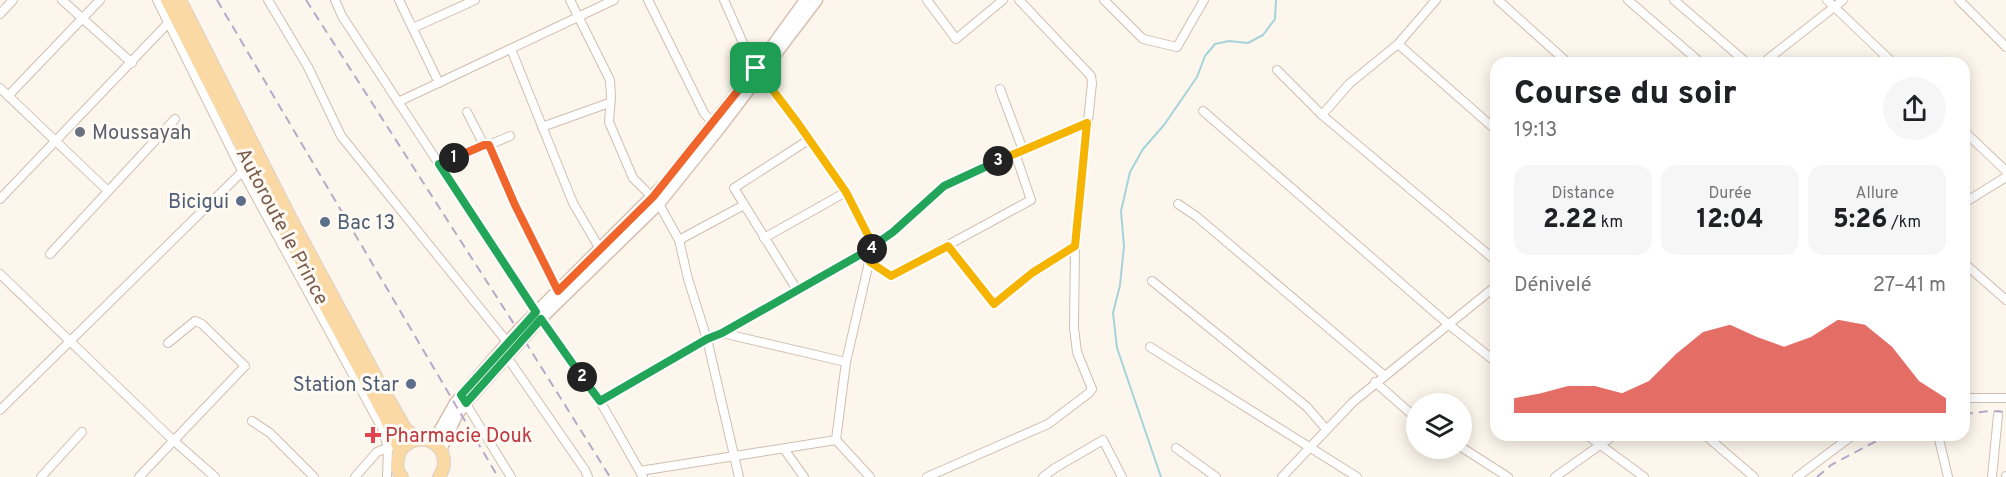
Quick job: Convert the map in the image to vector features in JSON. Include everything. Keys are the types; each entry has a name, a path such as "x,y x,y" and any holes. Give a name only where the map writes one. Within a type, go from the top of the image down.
{"main road":[{"name":"Autoroute le Prince","path":"167,0 172,19 247,168 386,418 395,448"},
{"name":"Autoroute le Prince","path":"180,0 290,217 405,428 412,435 432,444"},
{"path":"538,316 558,291 600,249 656,201 713,123 759,71 805,0"},
{"path":"432,444 457,415 463,399 505,350 656,201 817,0"},
{"path":"396,476 398,459 395,448 413,440 432,444 444,461 442,475"}],"street":[{"path":"0,14 13,0"},
{"path":"62,0 132,63"},
{"path":"8,96 100,0"},
{"path":"0,199 172,19 157,0"},
{"path":"268,0 308,67 341,136 505,350 588,477"},
{"path":"334,0 342,16 538,316 600,401 641,474 735,455 836,440"},
{"path":"399,0 439,83"},
{"path":"413,28 475,0"},
{"path":"570,0 610,80 609,122 633,178 656,201 679,240 688,279 707,339 739,477"},
{"path":"398,102 614,0"},
{"path":"648,0 704,113 713,123"},
{"path":"724,0 747,52 846,192 873,245 846,362 836,440 870,477"},
{"path":"927,0 956,39 1003,0"},
{"path":"927,477 1048,424 1092,389 1077,352 1074,328 1075,246 1091,76 1019,0"},
{"path":"1104,0 1143,39 1177,47 1204,0"},
{"path":"1322,115 1348,84 1398,44 1436,0"},
{"path":"1498,0 1561,57"},
{"path":"1628,0 1694,57"},
{"path":"1674,0 1740,57"},
{"path":"1827,0 1887,57"},
{"path":"1771,57 1843,0"},
{"path":"1959,0 2006,47"},
{"path":"1398,44 1490,125"},
{"path":"511,49 573,203 600,249"},
{"path":"1278,70 1322,115 1490,256"},
{"path":"0,88 108,191"},
{"path":"870,262 891,276 1031,200 1000,89"},
{"path":"542,127 609,103"},
{"path":"1203,111 1448,324 1490,357"},
{"path":"467,112 486,145 558,291"},
{"path":"50,254 175,119"},
{"path":"600,401 863,253 893,232 944,186 1087,123"},
{"path":"439,164 510,136"},
{"path":"1970,137 2006,171"},
{"path":"797,290 734,188 810,139"},
{"path":"0,410 247,168"},
{"path":"1970,199 2006,177"},
{"path":"764,238 846,192"},
{"path":"1178,204 1197,216 1385,376"},
{"path":"679,240 744,205"},
{"path":"948,246 994,304 1032,273 1075,246"},
{"path":"1970,268 2006,300"},
{"path":"0,274 70,343 215,477"},
{"path":"1152,281 1307,407 1326,429"},
{"path":"1282,477 1326,429 1376,382 1490,291"},
{"path":"140,477 245,366 202,324 195,321 168,343"},
{"path":"722,333 846,362"},
{"path":"1150,347 1357,477"},
{"path":"1376,382 1406,408"},
{"path":"1970,399 2006,398"},
{"path":"463,399 511,477"},
{"path":"1992,477 1998,415"},
{"path":"252,421 270,433 314,477"},
{"path":"40,477 82,432"},
{"path":"1043,477 1103,440 1122,477"},
{"path":"1594,441 1644,477"},
{"path":"1555,477 1606,441"},
{"path":"1712,441 1755,477"},
{"path":"1797,477 1845,441"},
{"path":"1939,441 1948,477"},
{"path":"355,477 377,452 395,448"},
{"path":"1176,448 1216,477"},
{"path":"784,449 804,477"},
{"path":"1472,454 1508,477"}],"waterway":[{"path":"1161,477 1117,348 1113,313 1120,285 1124,246 1121,211 1130,172 1143,149 1164,125 1197,77 1205,56 1215,44 1229,41 1248,43 1263,35 1275,19 1276,0"}],"railway":[{"path":"217,0 498,477"},
{"path":"306,0 610,477"},
{"path":"1970,413 2006,412"},
{"path":"1817,477 1831,465 1877,441"}],"place":[{"name":"Moussayah","path":"80,132"},
{"name":"Bicigui","path":"241,201"},
{"name":"Bac 13","path":"325,222"},
{"name":"Station Star","path":"411,384"},
{"name":"Pharmacie Douk","path":"373,435"}],"route":[{"path":"756,68 653,197 558,291 515,205 489,145 439,164 536,312 461,395 466,403 541,319 600,401 863,253 873,245 893,232 944,186 1087,123 1075,246 1032,273 994,304 948,246 891,276 870,262 873,245 846,192 756,68"}]}
